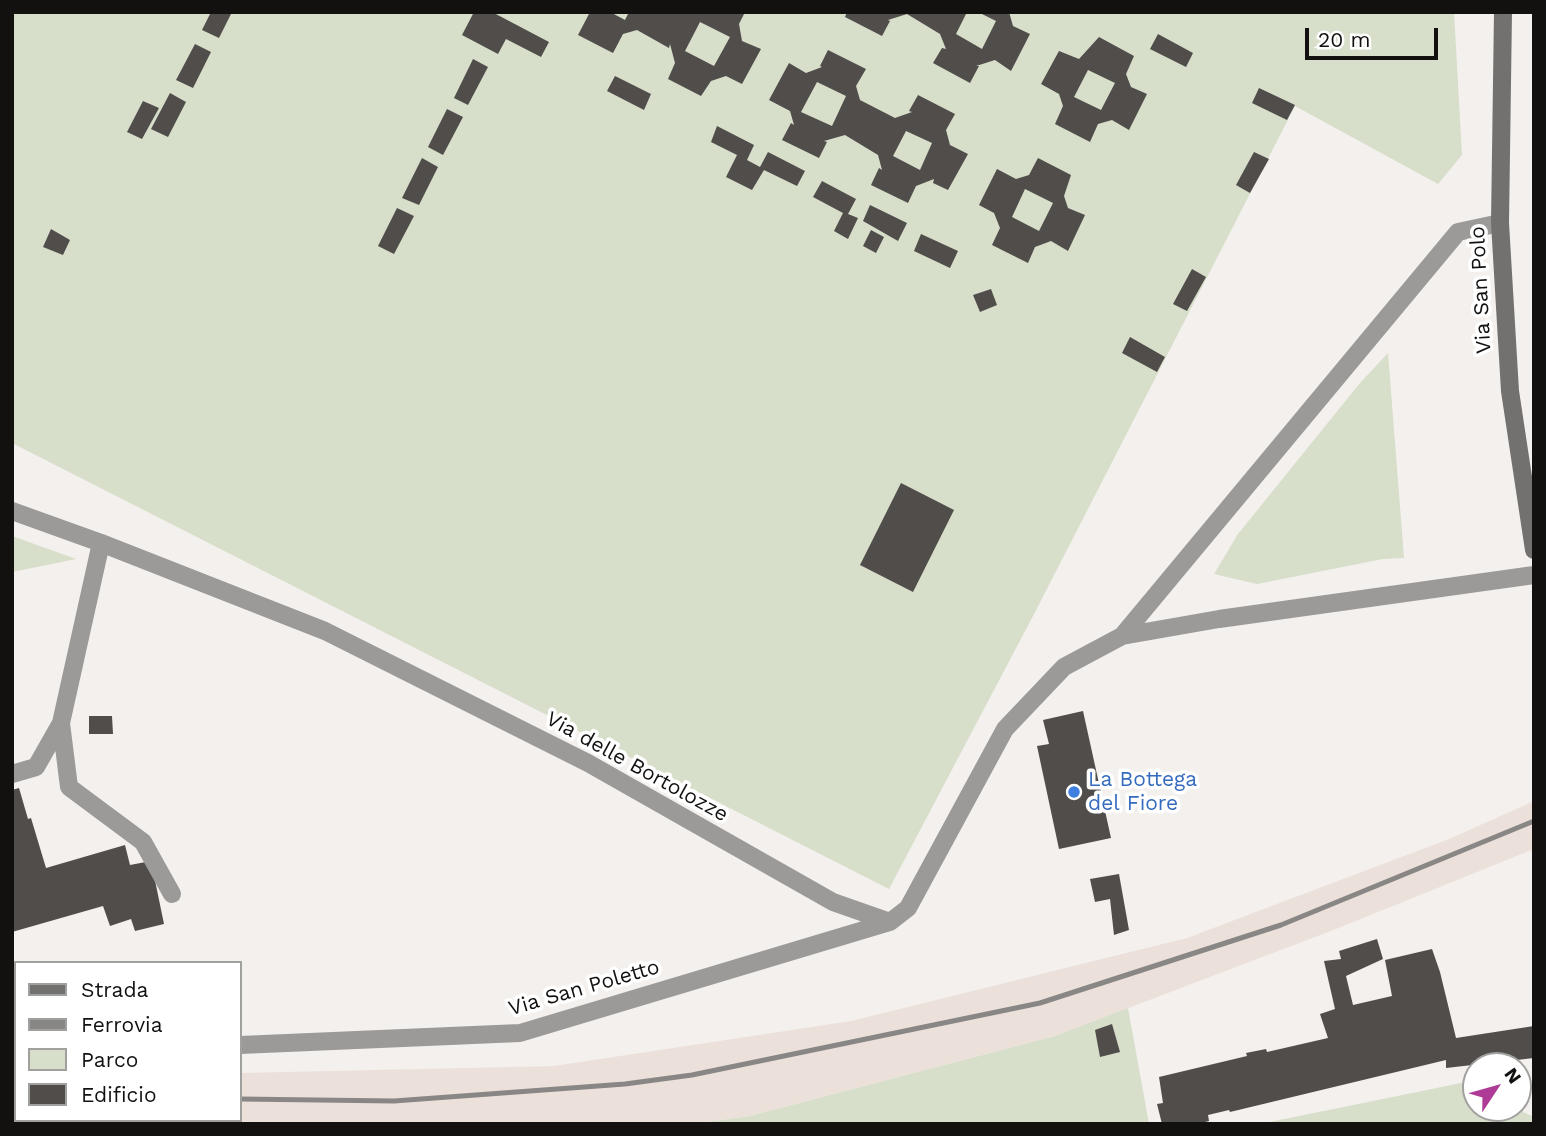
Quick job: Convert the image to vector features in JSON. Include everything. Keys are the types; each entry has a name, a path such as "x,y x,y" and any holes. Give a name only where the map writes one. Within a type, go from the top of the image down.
{"main road":[{"name":"Via San Polo","path":"1503,19 1500,223 1510,391 1534,550"}],"street":[{"path":"1122,636 1458,232 1500,223"},
{"name":"Via delle Bortolozze","path":"12,511 101,542 325,631 588,763 833,902 890,922"},
{"path":"12,774 36,767 61,723 101,542"},
{"path":"890,922 908,908 1005,729 1064,667 1122,636 1219,619 1534,575"},
{"path":"61,723 69,787 143,842 172,894"},
{"name":"Via San Poletto","path":"242,1045 520,1033 890,922"}],"shaded area":[{"path":"1534,801 1534,849 1336,929 1055,1036 750,1116 693,1124 12,1124 12,1055 14,1122 242,1122 242,1073 554,1066 851,1021 1187,938 1449,839"}],"green space":[{"path":"12,12 1454,12 1462,155 1438,184 1295,106 1033,616 889,889 12,443"},
{"path":"1388,353 1404,558 1383,559 1257,584 1214,574 1238,534 1360,383"},
{"path":"12,536 76,559 12,572"},
{"path":"1128,1008 1149,1124 693,1124 750,1116 1055,1036"},
{"path":"1462,1083 1462,1122 1532,1122 1532,1116 1534,1117 1534,1124 1260,1124"}],"building":[{"path":"211,12 232,12 219,38 202,30"},
{"path":"474,12 492,12 549,42 541,57 506,39 498,54 462,35"},
{"path":"590,12 610,12 625,20 629,12 745,12 739,24 742,41 761,49 742,84 726,76 711,81 701,96 668,79 675,63 670,44 669,48 637,30 623,34 613,53 578,35","holes":["700,22 730,37 714,66 685,51"]},
{"path":"847,12 967,12 956,34 982,49 996,21 978,12 1009,12 1013,26 1030,34 1011,71 995,60 976,66 979,66 970,83 933,63 942,48 946,49 940,34 907,14 888,20 890,21 882,36 845,17"},
{"path":"1158,34 1193,53 1186,67 1150,49"},
{"path":"1099,37 1134,56 1126,74 1131,87 1147,94 1129,130 1112,120 1098,124 1090,142 1055,124 1063,106 1059,94 1041,84 1059,51 1079,59","holes":["1088,70 1115,83 1101,110 1074,97"]},
{"path":"195,44 211,52 193,88 176,80"},
{"path":"828,50 866,69 856,86 860,100 895,118 912,112 909,111 918,95 955,114 946,130 950,145 968,154 948,190 933,183 934,179 916,186 908,203 871,185 879,168 882,170 878,155 845,135 824,141 827,142 819,158 782,140 791,123 794,125 790,111 769,100 789,63 806,73 822,67 820,66","holes":["817,82 846,96 832,126 801,112","906,131 932,143 920,170 893,156"]},
{"path":"473,59 488,67 468,105 454,98"},
{"path":"615,76 651,94 644,110 607,91"},
{"path":"1259,88 1295,105 1287,120 1252,103"},
{"path":"170,93 186,102 168,137 151,129"},
{"path":"143,101 159,108 142,139 127,132"},
{"path":"447,109 463,117 443,155 428,147"},
{"path":"717,126 754,145 747,160 760,167 768,152 805,171 797,186 764,170 752,190 726,177 737,155 711,142"},
{"path":"1254,152 1269,159 1250,193 1236,185"},
{"path":"422,158 438,167 419,205 402,198"},
{"path":"1038,158 1071,175 1064,196 1068,208 1085,215 1068,251 1051,241 1035,247 1028,263 992,245 1000,228 994,213 979,205 997,169 1016,179 1029,175","holes":["1025,189 1053,203 1039,231 1012,217"]},
{"path":"822,181 856,199 848,214 858,218 848,239 834,231 843,213 813,197"},
{"path":"870,205 907,223 898,241 863,221"},
{"path":"397,208 414,216 394,254 378,246"},
{"path":"51,229 70,240 63,255 43,247"},
{"path":"871,230 884,237 876,253 863,246"},
{"path":"921,234 958,251 950,268 914,251"},
{"path":"1192,269 1206,277 1187,311 1173,304"},
{"path":"991,289 997,305 980,312 973,295"},
{"path":"1130,337 1165,357 1157,372 1122,353"},
{"path":"901,483 954,510 913,592 860,565"},
{"name":"La Bottega del Fiore","path":"1083,711 1111,838 1059,849 1037,746 1049,744 1043,720"},
{"path":"89,716 112,716 113,734 89,734"},
{"path":"19,788 46,868 125,845 130,865 151,861 164,924 135,931 131,919 110,926 103,906 12,932 12,790"},
{"path":"1119,874 1129,930 1114,935 1110,899 1095,902 1090,879"},
{"path":"1377,939 1383,959 1346,976 1353,1005 1392,996 1385,960 1432,949 1456,1038 1534,1026 1534,1058 1532,1052 1462,1052 1462,1066 1446,1068 1446,1060 1208,1115 1209,1121 1198,1124 1162,1124 1157,1104 1163,1103 1159,1077 1247,1056 1246,1053 1266,1049 1267,1052 1328,1038 1320,1014 1335,1009 1324,961 1341,959 1339,951"},
{"path":"1112,1024 1120,1052 1100,1057 1095,1030"}],"railway":[{"path":"242,1099 394,1101 625,1084 692,1075 1040,1003 1281,925 1534,821"}],"place":[{"name":"La Bottega del Fiore","path":"1074,792"}]}
